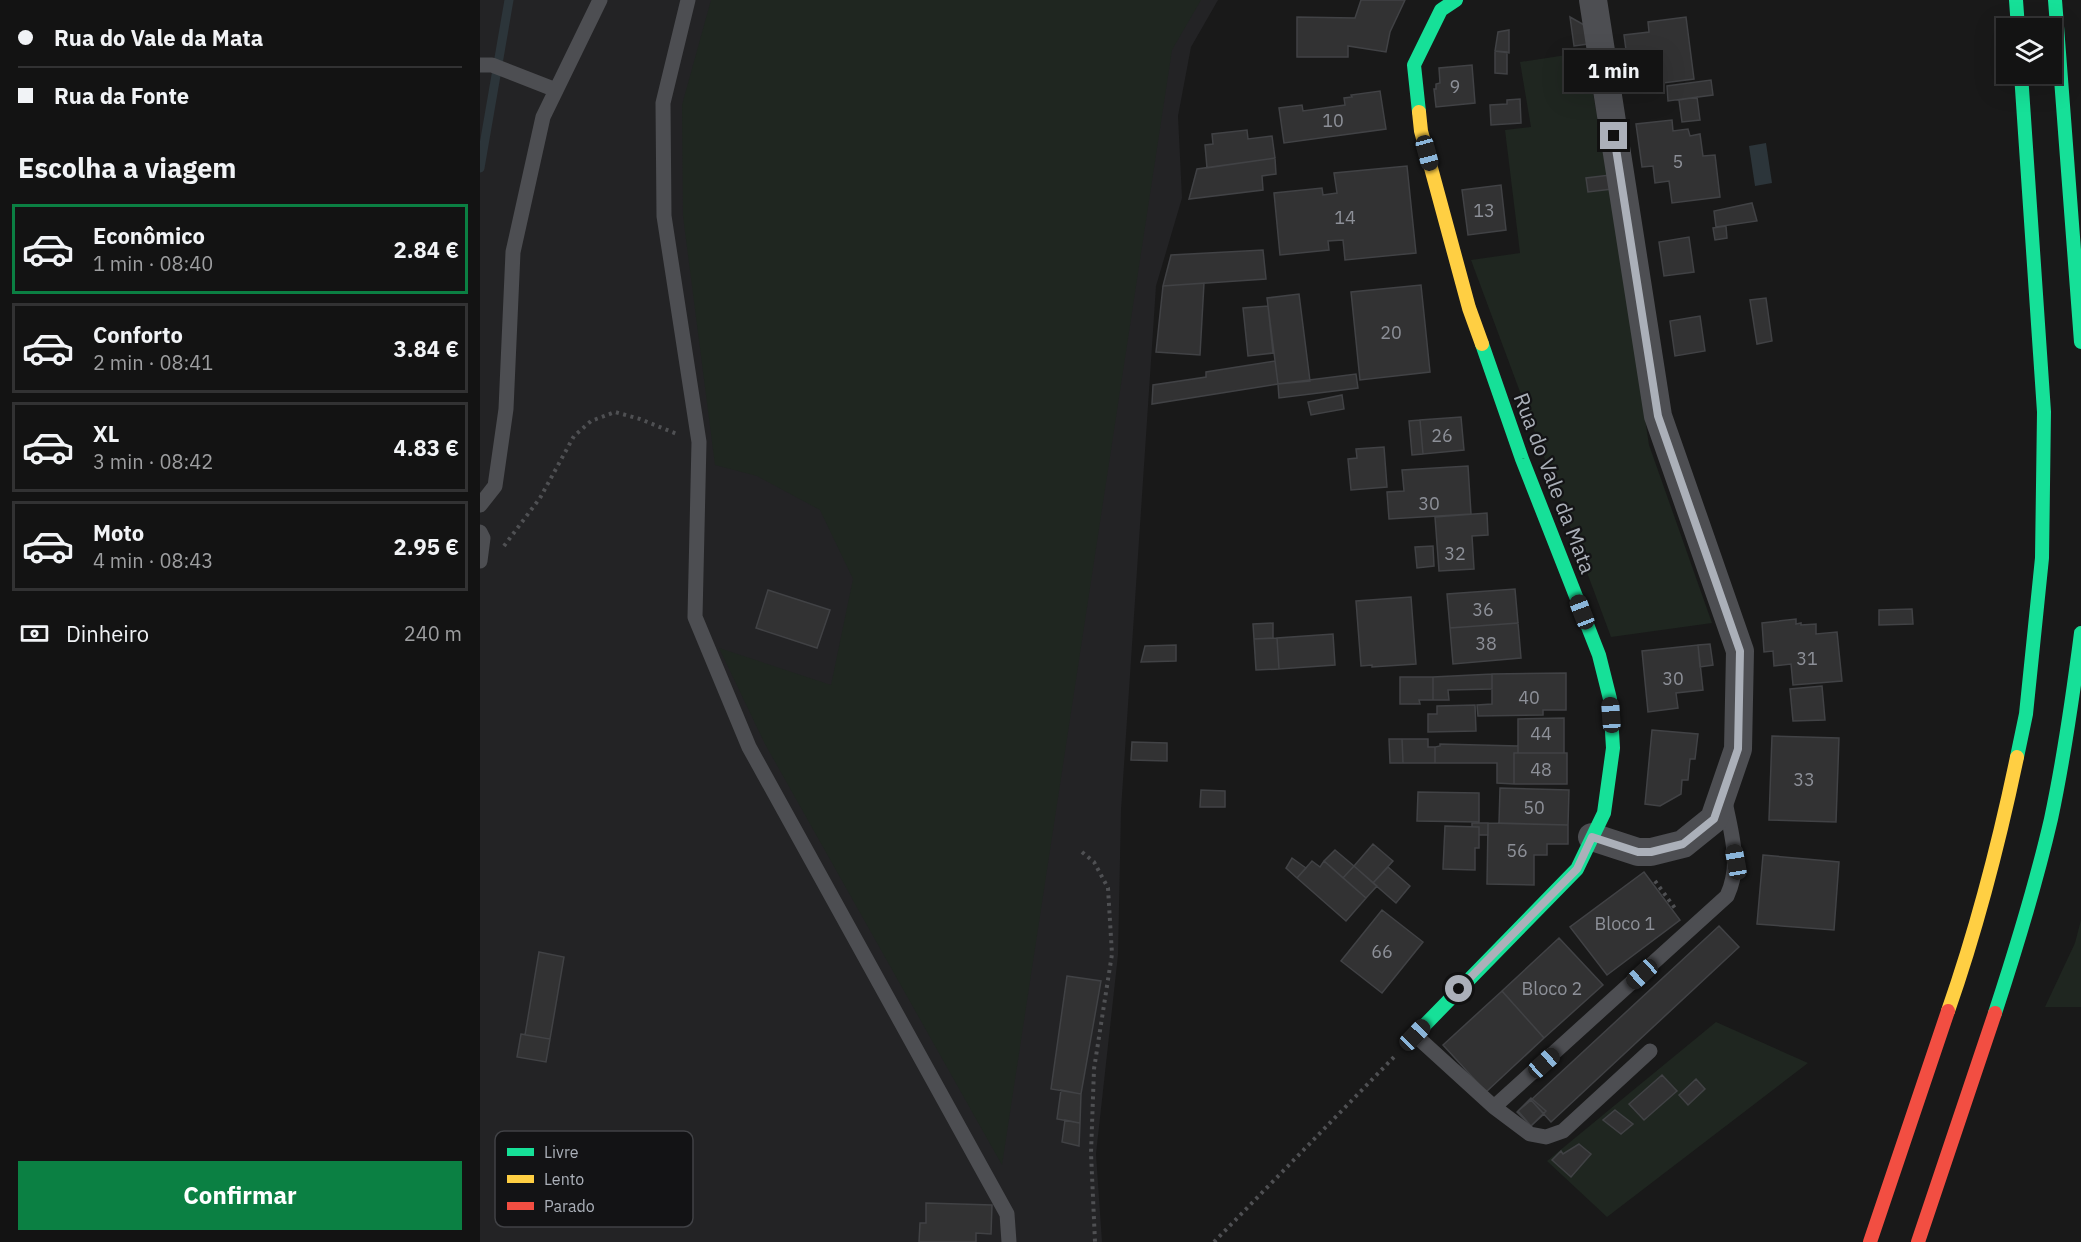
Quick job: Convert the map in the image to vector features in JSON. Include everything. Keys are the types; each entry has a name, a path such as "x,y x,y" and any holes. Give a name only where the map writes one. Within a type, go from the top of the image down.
{"main road":[{"name":"Rua do Vale da Mata","path":"1415,1035 1577,869 1604,813 1613,748 1610,699 1599,655 1522,459 1469,308 1421,131 1414,65 1441,10 1456,0"},
{"path":"2016,0 2017,18"},
{"path":"2055,0 2081,342"},
{"path":"1870,1242 1963,968 2001,832 2026,714 2042,558 2044,412 2022,84"},
{"path":"1918,1242 2004,988 2045,842 2069,722 2081,633"}],"street":[{"path":"1592,837 1638,852 1651,852 1683,844 1714,819 1738,749 1740,651 1658,416 1593,0"}],"lane":[{"path":"480,506 495,486 506,409 513,252 543,117 600,0"},
{"path":"688,0 663,103 664,216 699,442 695,617 749,747 1007,1214 1010,1242"},
{"path":"486,65 529,78 556,90"},
{"path":"480,532 483,538 480,561"},
{"path":"1494,1107 1727,896 1734,882 1736,862 1723,792"},
{"path":"1415,1035 1494,1107 1530,1134 1546,1137 1563,1131 1650,1052"}],"path":[{"path":"501,549 509,542 540,498 574,436 591,421 615,412 640,419 699,442"},
{"path":"1082,852 1094,862 1108,888 1112,954 1094,1069 1091,1153 1095,1242"},
{"path":"1658,885 1691,929"},
{"path":"1214,1242 1415,1035"}],"shaded area":[{"path":"480,0 1218,0 1191,47 1178,116 1182,198 1156,286 1121,810 1118,955 1096,1154 1102,1242 480,1242"},
{"path":"711,0 1201,0 1172,50 1002,1165 765,744 719,648 831,685 853,579 820,510 757,476 715,465 683,216 682,105"},
{"path":"1586,52 1619,245 1649,445 1712,623 1611,637 1471,260 1520,253 1505,130 1531,127 1520,62"},
{"path":"1766,143 1772,183 1755,186 1749,146"},
{"path":"2081,920 2081,1007 2045,1007 2075,943"},
{"path":"1716,1022 1808,1063 1607,1217 1547,1161"}],"building":[{"path":"1361,0 1405,0 1390,32 1386,52 1348,46 1348,57 1297,57 1297,17 1355,18"},
{"path":"1570,17 1586,26 1588,44 1574,46"},
{"path":"1686,17 1694,79 1631,87 1624,35 1649,32 1648,22"},
{"path":"1509,30 1509,53 1495,51 1498,32"},
{"path":"1495,51 1507,52 1507,74 1495,73"},
{"path":"1472,65 1475,103 1436,107 1434,89 1436,89 1436,84 1440,83 1439,68"},
{"path":"1711,80 1713,95 1668,101 1667,86"},
{"path":"1380,91 1386,129 1284,143 1279,108 1302,105 1303,111 1345,105 1344,98 1352,97 1351,95"},
{"path":"1697,97 1700,120 1682,122 1679,100"},
{"path":"1520,99 1521,123 1491,125 1490,105 1507,104 1507,100"},
{"path":"1672,120 1673,131 1688,129 1690,136 1700,134 1703,156 1715,155 1720,197 1672,203 1669,181 1655,183 1653,166 1642,167 1636,124"},
{"path":"1247,130 1248,139 1272,136 1275,158 1207,168 1205,145 1213,144 1212,134"},
{"path":"1275,158 1276,174 1262,176 1263,190 1189,199 1197,169"},
{"path":"1407,166 1416,253 1345,260 1343,240 1328,241 1329,250 1280,255 1274,193 1322,188 1323,195 1337,193 1334,173"},
{"path":"1610,175 1612,189 1588,192 1586,178"},
{"path":"1501,185 1506,230 1468,235 1462,190"},
{"path":"1752,203 1757,221 1716,227 1714,211"},
{"path":"1726,226 1727,238 1715,240 1713,228"},
{"path":"1689,237 1694,272 1664,276 1659,242"},
{"path":"1263,250 1266,279 1163,286 1171,255"},
{"path":"1204,283 1200,355 1156,352 1163,286"},
{"path":"1421,285 1430,372 1360,380 1351,292"},
{"path":"1299,294 1310,381 1278,384 1267,298"},
{"path":"1766,298 1772,341 1757,344 1750,300"},
{"path":"1268,306 1273,353 1248,356 1243,308"},
{"path":"1700,316 1705,351 1675,356 1670,321"},
{"path":"1275,361 1278,384 1152,404 1153,385 1206,377 1206,372"},
{"path":"1356,374 1358,388 1279,398 1278,384"},
{"path":"1342,395 1344,409 1311,415 1308,402"},
{"path":"1461,417 1464,450 1423,454 1420,420"},
{"path":"1420,420 1423,454 1412,455 1409,421"},
{"path":"1384,447 1387,487 1351,490 1348,459 1357,458 1356,449"},
{"path":"1468,466 1471,514 1389,519 1387,492 1404,491 1402,470"},
{"path":"1487,513 1488,535 1472,536 1474,569 1439,571 1435,517"},
{"path":"1433,546 1434,566 1417,568 1415,547"},
{"path":"1515,589 1518,623 1450,628 1447,594"},
{"path":"768,590 830,610 817,648 756,628"},
{"path":"1411,597 1416,664 1361,666 1356,601"},
{"path":"1912,609 1913,624 1879,625 1879,610"},
{"path":"1796,619 1796,624 1816,624 1816,634 1837,632 1842,681 1793,685 1791,664 1774,666 1773,651 1764,652 1762,623"},
{"path":"1273,623 1273,638 1254,639 1253,624"},
{"path":"1518,623 1521,658 1453,664 1450,628"},
{"path":"1333,634 1335,665 1279,669 1277,638"},
{"path":"1277,638 1279,669 1256,670 1254,639"},
{"path":"1710,644 1713,665 1700,667 1698,645"},
{"path":"1176,645 1176,661 1141,662 1145,646"},
{"path":"1698,645 1703,690 1676,693 1678,708 1648,712 1642,651"},
{"path":"1566,673 1566,710 1543,710 1543,715 1478,716 1477,705 1492,704 1492,674"},
{"path":"1492,674 1492,689 1448,690 1449,700 1433,700 1433,677"},
{"path":"1400,677 1433,677 1433,700 1419,700 1420,704 1400,704"},
{"path":"1822,686 1825,720 1793,721 1790,689"},
{"path":"1475,705 1476,731 1428,732 1428,714 1437,714 1437,706"},
{"path":"1564,718 1564,753 1518,753 1518,719"},
{"path":"1652,730 1698,734 1695,759 1690,759 1688,780 1682,780 1681,794 1660,806 1645,804"},
{"path":"1772,736 1839,738 1836,822 1769,820"},
{"path":"1389,739 1402,739 1403,763 1390,763"},
{"path":"1402,739 1428,739 1428,747 1435,747 1435,763 1403,763"},
{"path":"1132,742 1167,743 1167,761 1131,760"},
{"path":"1440,744 1518,746 1518,753 1514,753 1514,784 1497,783 1497,763 1435,763 1435,747"},
{"path":"1514,753 1567,753 1567,784 1514,784"},
{"path":"1500,788 1569,790 1568,825 1499,823"},
{"path":"1201,790 1225,791 1225,807 1200,807"},
{"path":"1418,792 1479,793 1479,822 1417,821"},
{"path":"1472,823 1488,823 1488,835 1479,835 1479,827 1472,827"},
{"path":"1488,823 1568,825 1568,844 1547,844 1547,855 1534,855 1534,885 1487,884"},
{"path":"1445,826 1479,827 1479,848 1475,848 1475,870 1443,869"},
{"path":"1373,844 1393,861 1373,883 1354,866"},
{"path":"1335,850 1354,866 1343,878 1324,861"},
{"path":"1763,855 1839,862 1834,930 1757,924"},
{"path":"1292,858 1306,868 1297,878 1286,868"},
{"path":"1312,861 1320,867 1324,861 1366,898 1346,921 1297,878"},
{"path":"1354,866 1377,886 1366,898 1343,878"},
{"path":"1388,867 1410,886 1396,903 1373,883"},
{"path":"1644,872 1680,920 1607,975 1570,927"},
{"path":"1382,910 1423,942 1382,993 1341,961"},
{"path":"1719,926 1739,947 1551,1122 1531,1100"},
{"path":"1559,938 1603,985 1544,1038 1502,991"},
{"path":"539,952 564,957 550,1039 525,1035"},
{"path":"1067,976 1101,981 1081,1094 1051,1089"},
{"path":"1502,991 1544,1038 1486,1092 1443,1045"},
{"path":"521,1034 550,1039 546,1062 517,1057"},
{"path":"1662,1075 1677,1091 1644,1120 1629,1104"},
{"path":"1696,1079 1705,1089 1688,1105 1679,1095"},
{"path":"1061,1090 1081,1094 1080,1123 1057,1119"},
{"path":"1531,1098 1546,1111 1531,1126 1517,1112"},
{"path":"1531,1100 1544,1114 1531,1126 1518,1111"},
{"path":"1615,1110 1633,1124 1621,1134 1603,1120"},
{"path":"1065,1120 1080,1123 1079,1146 1062,1142"},
{"path":"1579,1144 1591,1154 1571,1177 1552,1160 1561,1151 1563,1154"},
{"path":"926,1203 992,1205 991,1234 976,1233 976,1242 919,1242 920,1223 926,1223"}],"waterway":[{"path":"480,168 509,0"}],"traffic: fast":[{"path":"1419,112 1414,65 1441,10 1456,0"},
{"path":"2016,0 2017,18"},
{"path":"2055,0 2081,342"},
{"path":"2017,757 2026,714 2042,558 2044,412 2022,84"},
{"path":"1415,1035 1577,869 1604,813 1613,748 1610,699 1599,655 1522,459 1482,344"},
{"path":"1995,1013 2039,868 2051,819 2068,726 2081,633"}],"traffic: slow":[{"path":"1419,112 1421,131 1469,308 1482,344"},
{"path":"1948,1011 1987,885 2017,757"}],"traffic: jam":[{"path":"1870,1242 1948,1011"},
{"path":"1918,1242 1995,1013"}],"route":[{"path":"1459,989 1577,869 1592,837 1638,852 1651,852 1683,844 1714,819 1738,749 1740,651 1658,416 1614,136"}]}
